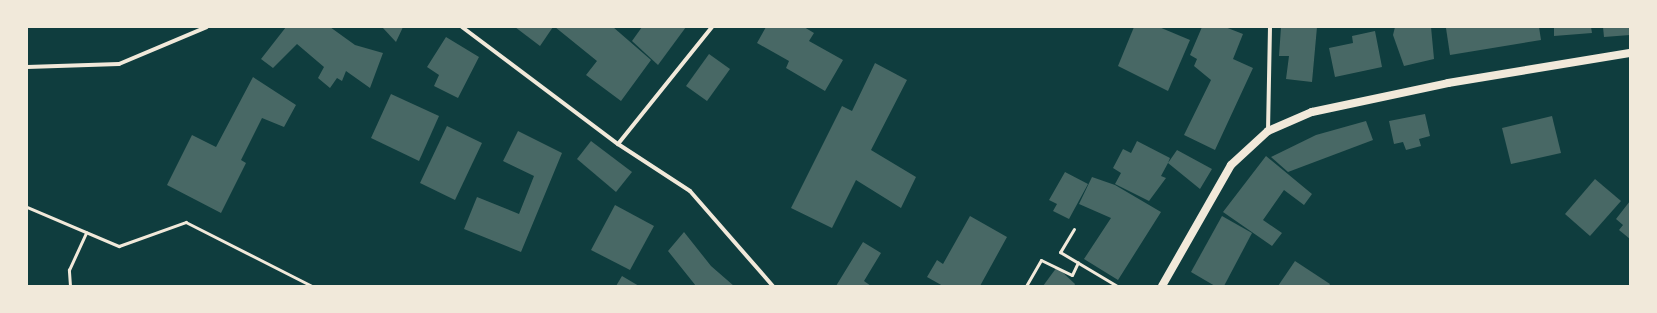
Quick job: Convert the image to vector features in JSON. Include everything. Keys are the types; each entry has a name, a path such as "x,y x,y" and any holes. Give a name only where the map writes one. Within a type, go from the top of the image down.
{"main road":[{"path":"1162,286 1231,165 1268,131 1312,112 1448,83 1630,53"}],"street":[{"path":"27,67 120,64 207,27"},
{"path":"462,27 618,144 690,191 773,286"},
{"path":"618,144 712,27"},
{"path":"1268,131 1270,27"}],"lane":[{"path":"1074,229 1060,252 1117,286"},
{"path":"1026,286 1041,260 1072,275 1078,262"}],"path":[{"path":"27,207 119,246 186,222 312,286"},
{"path":"70,286 69,270 86,233"}],"building":[{"path":"286,27 330,27 355,45 383,53 370,88 346,71 342,81 337,78 330,88 318,78 324,67 297,44 273,68 261,59"},
{"path":"382,27 403,27 396,42"},
{"path":"515,27 553,27 540,46"},
{"path":"555,27 613,27 651,60 621,101 586,75 597,61"},
{"path":"642,27 686,27 658,65 632,41"},
{"path":"766,27 804,27 814,33 809,41 843,60 825,91 786,68 789,61 757,43"},
{"path":"1134,27 1159,27 1190,40 1168,91 1118,66"},
{"path":"1202,27 1225,27 1243,34 1233,59 1253,68 1215,150 1184,135 1211,80 1194,66 1197,59 1190,55"},
{"path":"1281,27 1317,27 1312,82 1286,79 1289,56 1279,56"},
{"path":"1395,27 1431,27 1434,59 1404,66 1393,35"},
{"path":"1539,27 1541,40 1450,55 1446,28"},
{"path":"1554,27 1591,27 1592,33 1554,36"},
{"path":"1603,27 1630,27 1630,35 1604,37"},
{"path":"1375,31 1382,67 1335,77 1329,48 1353,43 1352,36"},
{"path":"446,37 479,57 458,98 434,86 439,75 427,67"},
{"path":"709,54 730,69 707,101 686,86"},
{"path":"875,63 907,80 871,150 916,177 901,208 856,180 832,228 791,208 842,106 852,111"},
{"path":"253,77 296,105 284,127 262,118 241,160 246,163 221,213 167,185 192,135 216,147"},
{"path":"391,94 439,116 419,161 371,138"},
{"path":"1425,114 1430,136 1419,139 1421,146 1406,150 1403,142 1394,144 1389,121"},
{"path":"1552,116 1561,153 1511,164 1502,128"},
{"path":"1366,121 1373,140 1288,172 1271,157 1316,135"},
{"path":"447,126 482,143 455,200 420,183"},
{"path":"518,131 562,153 521,252 464,229 477,197 519,214 534,176 503,161"},
{"path":"591,141 632,172 616,192 577,159"},
{"path":"1137,141 1170,158 1161,176 1166,178 1149,201 1115,184 1121,173 1113,168 1123,149 1131,153"},
{"path":"1177,150 1212,169 1200,189 1168,163"},
{"path":"1266,156 1312,194 1304,205 1284,190 1263,220 1282,233 1272,246 1223,212"},
{"path":"1065,172 1088,184 1069,219 1053,211 1057,204 1049,200"},
{"path":"1092,177 1115,185 1161,212 1118,280 1084,259 1111,218 1079,204"},
{"path":"1595,179 1621,201 1590,236 1565,214"},
{"path":"1630,201 1630,239 1619,230 1623,225 1616,219"},
{"path":"615,205 654,226 630,270 591,250"},
{"path":"970,216 1007,237 980,286 943,286 927,277 937,260 943,264"},
{"path":"1222,216 1252,233 1224,286 1215,286 1191,272"},
{"path":"684,232 711,266 734,286 696,286 668,251"},
{"path":"863,242 881,253 864,281 871,286 836,286"},
{"path":"1295,261 1330,284 1329,286 1278,286"},
{"path":"1057,267 1075,284 1074,286 1043,286"},
{"path":"622,276 639,286 616,286"}]}
